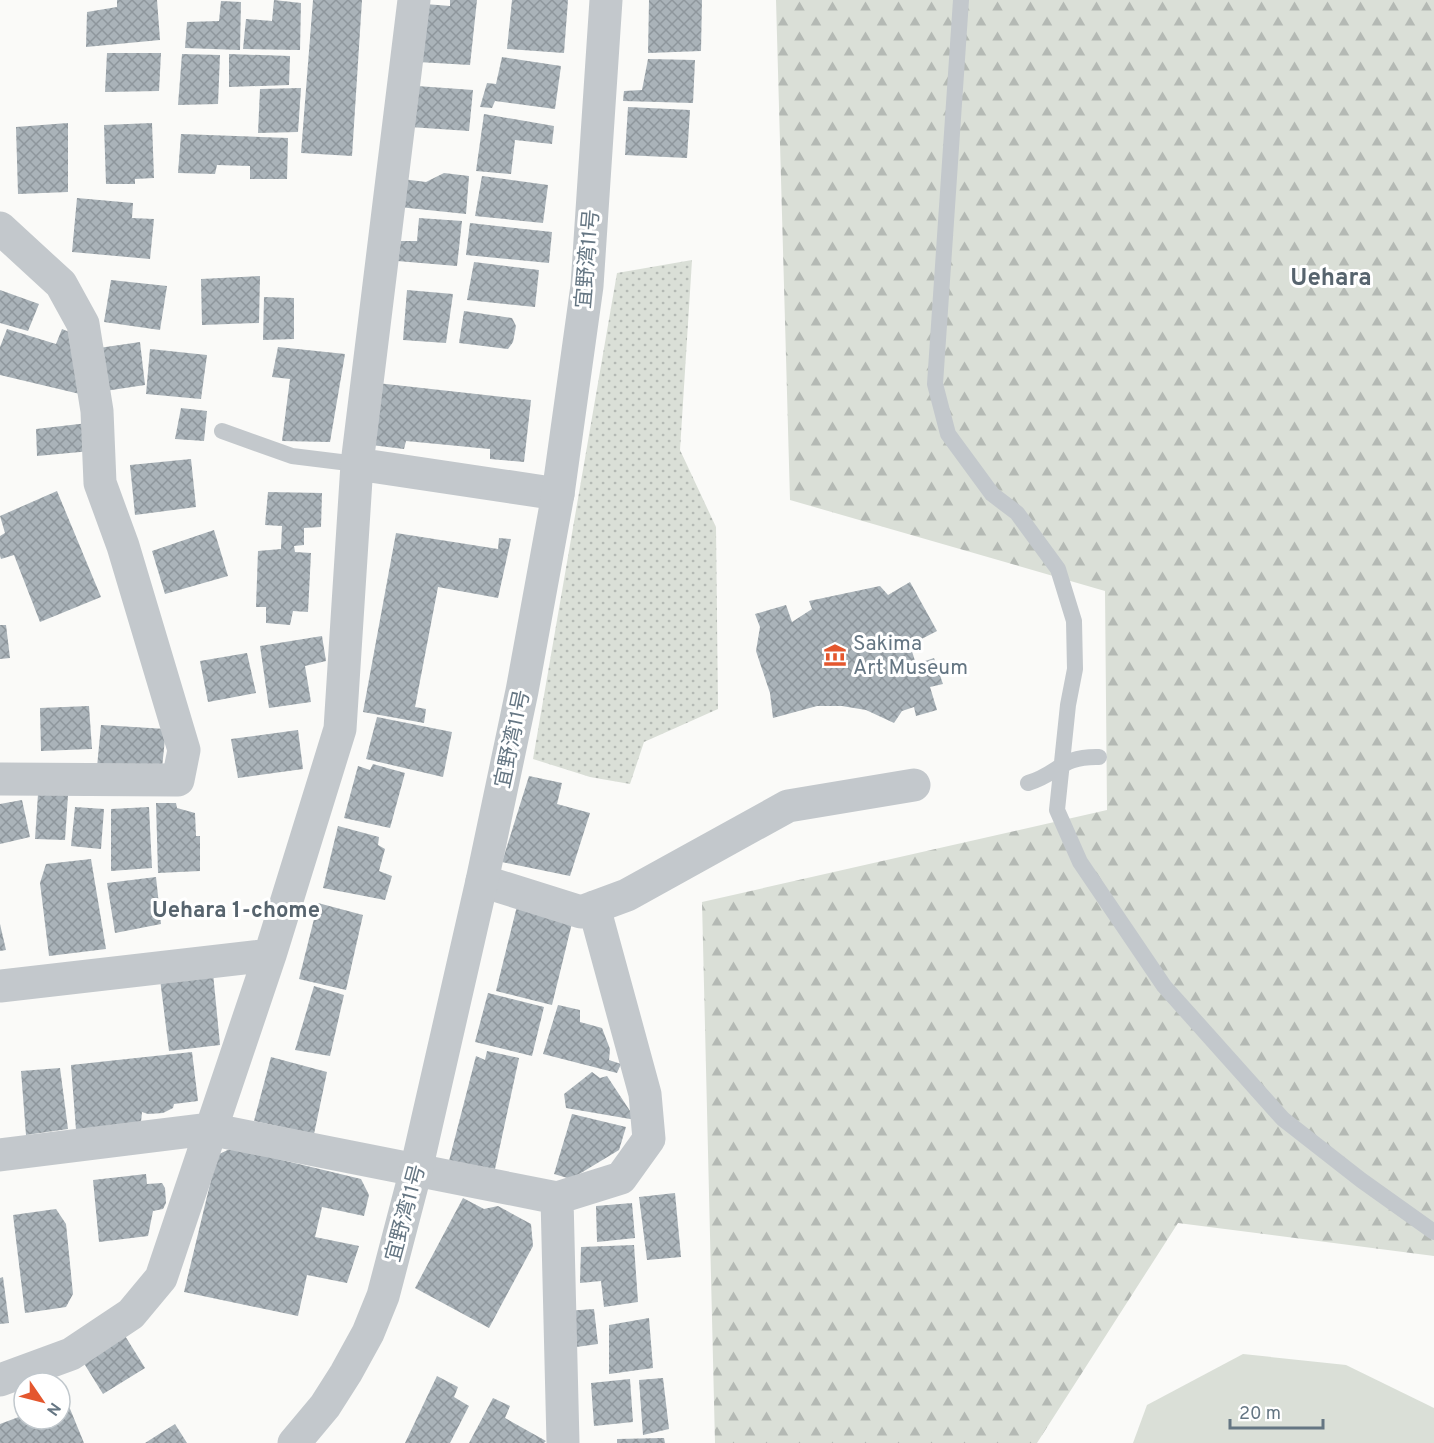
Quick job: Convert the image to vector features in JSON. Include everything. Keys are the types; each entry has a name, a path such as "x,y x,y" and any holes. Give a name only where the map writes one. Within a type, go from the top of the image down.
{"street":[{"path":"0,1380 71,1354 131,1314 161,1278 209,1129 270,956 340,729 357,464 414,0"},
{"name":"宜野湾11号","path":"294,1443 325,1406 368,1332 383,1296 417,1170 482,880 522,691 558,495 587,286 606,0"},
{"path":"0,228 61,284 83,324 97,411 100,483 123,546 184,750 178,780 0,779"},
{"path":"357,464 558,495"},
{"path":"482,880 581,912 627,895 788,806 914,785"},
{"path":"0,1155 209,1129 557,1198 621,1178 649,1139 645,1094 594,907"},
{"path":"0,986 270,956"},
{"path":"557,1198 562,1443"}],"lane":[{"path":"961,0 936,384 948,434 992,494 1017,513 1058,569 1074,621 1075,669 1061,764 1057,810 1075,852 1164,986 1283,1119 1361,1180 1434,1232"},
{"path":"222,431 292,456 357,464"},
{"path":"1028,783 1041,779 1061,764 1078,757 1099,757"}],"green space":[{"path":"776,0 1434,0 1434,1256 1178,1223 1037,1443 715,1443 702,902 1107,810 1105,591 790,500"},
{"path":"692,260 680,450 716,527 718,709 644,742 630,784 590,777 533,759 617,273"},
{"path":"1243,1354 1346,1365 1434,1408 1434,1443 1133,1443 1147,1405"}],"building":[{"path":"117,0 157,0 160,40 86,47 87,12 117,7"},
{"path":"274,0 301,3 300,50 243,49 246,19 272,21"},
{"path":"313,0 362,0 352,156 301,153"},
{"path":"450,0 477,0 470,65 418,62 425,4 450,6"},
{"path":"512,0 568,0 564,53 507,49"},
{"path":"649,0 702,0 701,51 648,53"},
{"path":"221,1 241,2 240,50 185,48 187,22 219,21"},
{"path":"107,53 161,53 159,91 105,92"},
{"path":"182,54 220,55 218,104 178,105"},
{"path":"229,54 290,56 289,85 229,87"},
{"path":"502,57 561,66 555,109 495,101 492,108 480,107 487,83 496,84"},
{"path":"648,59 695,60 693,103 623,101 624,91 642,90"},
{"path":"417,86 473,90 469,131 410,127"},
{"path":"301,88 298,132 258,133 260,89"},
{"path":"628,107 690,110 687,158 625,155"},
{"path":"484,114 554,126 552,144 515,140 511,174 476,171"},
{"path":"68,123 68,192 18,194 16,127"},
{"path":"152,123 154,178 135,179 135,184 106,184 104,125"},
{"path":"181,134 288,138 287,179 250,179 250,166 217,165 215,174 178,173"},
{"path":"444,173 469,176 466,214 399,207 402,179 426,182"},
{"path":"482,176 548,185 543,223 475,216"},
{"path":"77,198 133,203 132,218 154,219 150,259 72,252"},
{"path":"419,218 462,221 457,266 397,261 401,241 417,241"},
{"path":"470,223 552,232 549,263 466,255"},
{"path":"474,262 539,270 535,307 467,300"},
{"path":"260,276 259,323 202,325 201,279"},
{"path":"111,280 167,286 160,330 104,322"},
{"path":"0,290 39,304 28,331 0,323"},
{"path":"407,290 453,294 446,343 403,340"},
{"path":"264,297 294,298 294,339 263,340"},
{"path":"464,311 512,318 516,326 513,342 508,349 459,343"},
{"path":"7,329 56,344 62,329 79,336 84,395 0,375 0,347"},
{"path":"140,342 145,385 105,391 99,348"},
{"path":"278,347 345,354 330,442 282,441 290,379 272,377"},
{"path":"150,349 207,355 201,399 146,394"},
{"path":"377,383 531,400 524,462 490,459 490,449 406,441 404,449 371,445"},
{"path":"181,408 207,411 204,441 175,439"},
{"path":"88,423 91,451 37,456 36,429"},
{"path":"191,459 196,507 135,515 130,465"},
{"path":"57,491 101,597 40,622 14,555 1,559 0,536 5,533 0,516"},
{"path":"268,492 322,493 321,527 304,528 304,545 294,546 295,552 311,553 308,612 293,611 290,625 266,623 266,607 256,607 258,551 281,549 282,526 265,525"},
{"path":"214,530 228,576 165,594 152,551"},
{"path":"396,533 498,549 499,538 511,539 498,598 438,587 415,707 426,709 424,723 363,712"},
{"name":"Sakima Art Museum","path":"910,582 937,631 910,645 916,664 934,658 943,684 930,687 937,710 916,716 914,707 902,711 894,723 866,710 842,706 817,706 773,718 770,693 756,651 760,627 755,614 786,605 792,622 812,609 809,601 880,586 888,595"},
{"path":"0,625 6,625 10,658 0,659"},
{"path":"322,636 326,661 305,666 311,702 269,708 260,646"},
{"path":"247,653 256,693 208,702 200,661"},
{"path":"89,706 92,749 41,751 40,708"},
{"path":"377,717 452,732 443,777 366,759"},
{"path":"101,725 166,729 162,768 97,767"},
{"path":"298,730 303,769 238,778 231,739"},
{"path":"373,764 405,773 390,828 344,818 358,766 370,770"},
{"path":"529,776 562,783 557,804 590,813 570,876 502,862"},
{"path":"38,794 68,795 65,840 35,839"},
{"path":"22,800 30,837 0,844 0,804"},
{"path":"156,803 176,803 177,808 195,813 196,836 200,836 200,871 158,873"},
{"path":"75,807 104,809 101,849 71,846"},
{"path":"149,807 152,868 111,871 111,809"},
{"path":"338,826 379,837 378,845 385,849 379,871 392,876 385,900 323,888"},
{"path":"91,859 106,949 49,956 40,883 46,864"},
{"path":"156,877 161,924 115,933 107,883"},
{"path":"318,903 363,915 346,990 299,979"},
{"path":"517,906 573,919 552,1005 496,991"},
{"path":"0,924 6,950 0,951"},
{"path":"213,973 220,1045 169,1051 160,979"},
{"path":"314,986 344,995 330,1056 295,1050"},
{"path":"488,993 544,1007 532,1056 475,1042"},
{"path":"558,1005 580,1010 580,1022 602,1028 610,1049 609,1060 621,1064 617,1073 543,1054"},
{"path":"487,1051 519,1058 495,1169 449,1161 476,1056 485,1060"},
{"path":"192,1052 198,1101 174,1104 173,1108 163,1113 142,1112 141,1122 76,1130 71,1065"},
{"path":"271,1057 327,1072 314,1134 254,1121"},
{"path":"60,1068 68,1129 26,1135 21,1071"},
{"path":"592,1072 600,1078 607,1076 636,1120 566,1108 564,1094"},
{"path":"572,1114 626,1127 619,1150 571,1179 554,1174"},
{"path":"232,1148 361,1179 369,1195 364,1216 322,1207 315,1237 359,1246 347,1283 307,1275 298,1316 184,1292 217,1155"},
{"path":"146,1174 147,1184 162,1183 165,1188 166,1203 163,1209 153,1211 148,1236 99,1242 93,1180"},
{"path":"675,1193 681,1257 647,1260 639,1197"},
{"path":"463,1198 484,1209 498,1206 531,1224 533,1246 489,1328 415,1288"},
{"path":"632,1203 635,1238 597,1242 596,1206"},
{"path":"56,1209 66,1224 73,1294 66,1307 25,1313 13,1215"},
{"path":"634,1245 638,1302 604,1307 601,1281 580,1283 581,1247"},
{"path":"3,1277 9,1323 0,1324 0,1278"},
{"path":"594,1309 598,1344 569,1348 566,1311"},
{"path":"649,1318 653,1368 609,1374 609,1325"},
{"path":"122,1331 145,1368 103,1394 80,1357"},
{"path":"437,1376 458,1387 454,1397 469,1406 450,1443 405,1443"},
{"path":"663,1378 669,1429 643,1435 639,1380"},
{"path":"630,1379 633,1422 594,1426 591,1383"},
{"path":"493,1398 510,1406 505,1418 546,1441 544,1443 469,1443"},
{"path":"72,1414 84,1443 0,1443 0,1424 12,1420 12,1431 72,1431"},
{"path":"175,1424 187,1443 145,1443"},
{"path":"664,1438 665,1443 617,1443 617,1439"}],"place":[{"name":"Sakima Art Museum","path":"835,655"}],"district":[{"name":"Uehara","path":"1331,277"},
{"name":"Uehara 1-chome","path":"236,909"}]}
